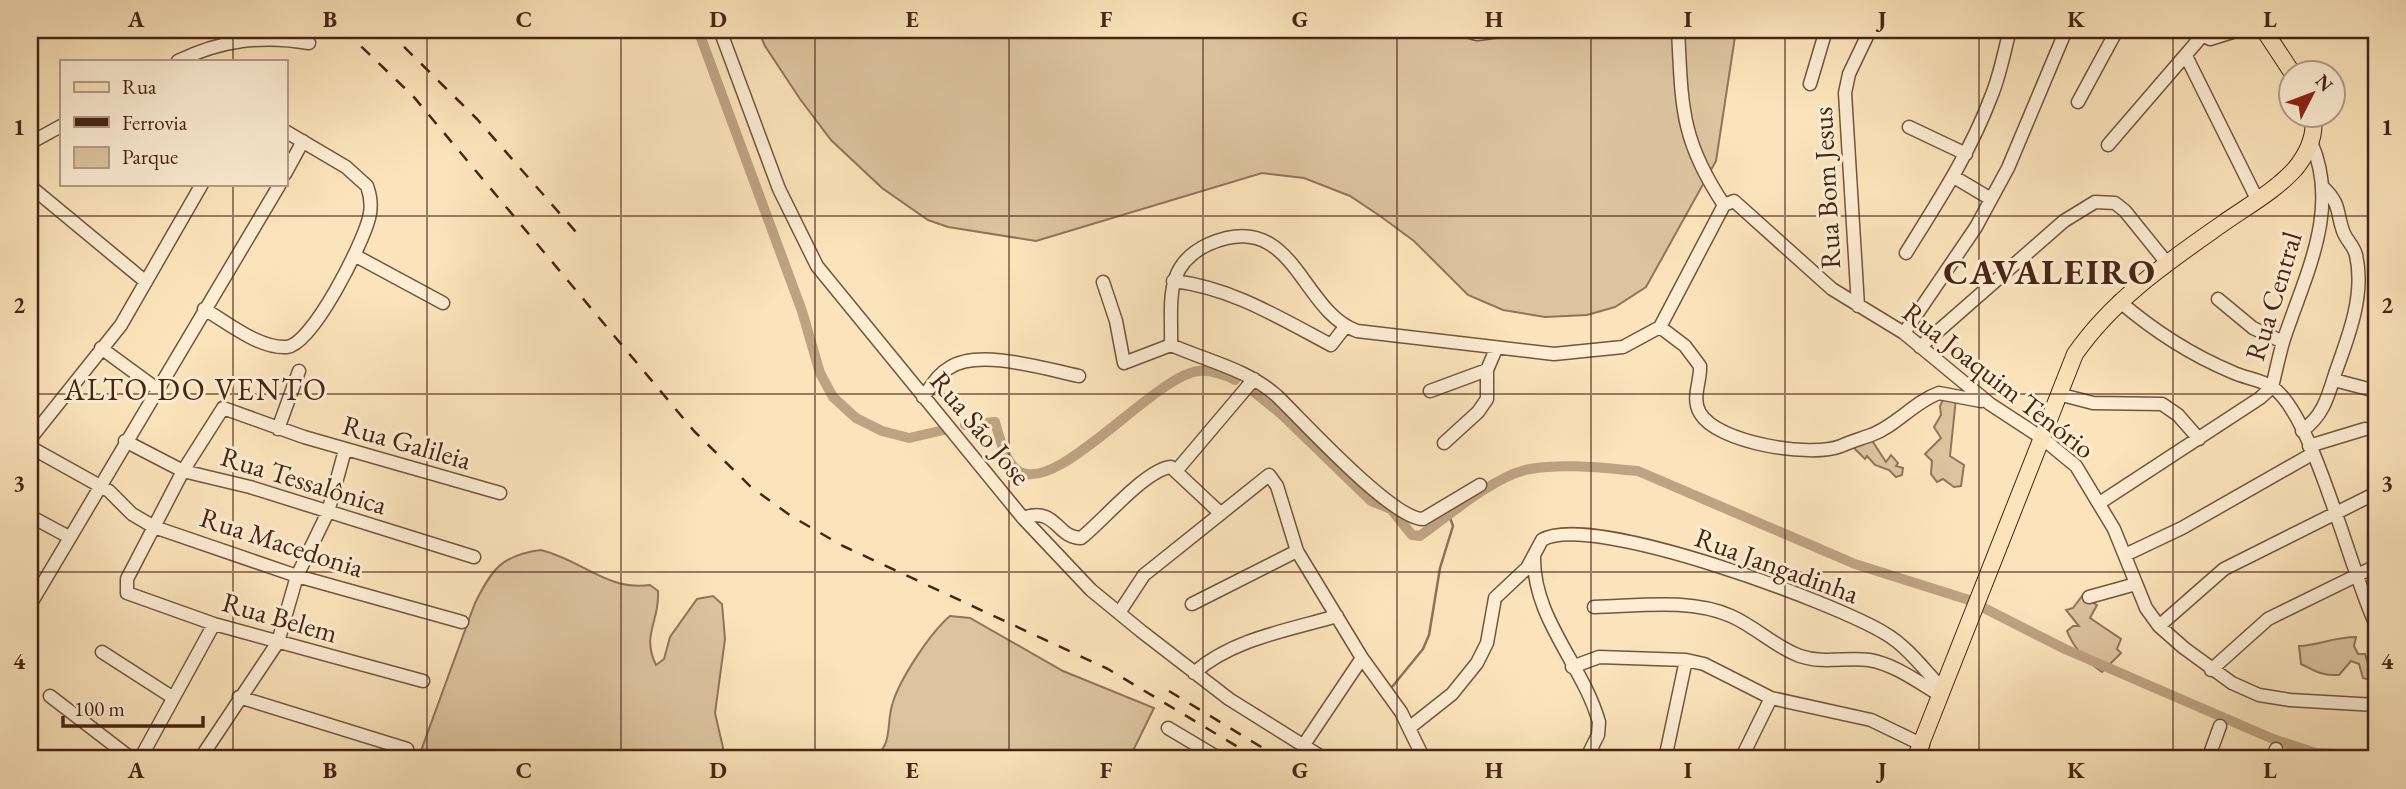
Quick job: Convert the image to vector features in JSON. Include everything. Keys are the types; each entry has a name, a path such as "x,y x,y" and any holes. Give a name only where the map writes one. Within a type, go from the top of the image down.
{"main road":[{"path":"2264,30 2284,60"},
{"path":"1922,755 1942,692 2075,354 2119,301 2295,169 2311,142 2312,130"}],"street":[{"name":"Rua São Jose","path":"720,30 779,189 805,247 833,287 1023,518 1068,567 1119,613 1194,673 1255,717 1325,759"},
{"path":"1463,30 1477,34 1508,30"},
{"name":"Rua Joaquim Tenório","path":"1678,30 1682,107 1687,133 1703,174 1727,203 1744,209 1819,279 1904,333 1990,404 2042,438 2076,466 2101,502 2136,584 2159,626 2211,670 2259,695 2290,700 2376,705"},
{"path":"1810,84 1826,30"},
{"name":"Rua Bom Jesus","path":"1858,306 1845,93 1849,74 1870,30"},
{"path":"1906,253 1966,154 1992,95 2010,30"},
{"path":"1904,333 1966,246 2008,168 2066,30"},
{"path":"2078,102 2117,30"},
{"path":"2108,145 2186,56 2195,32 2224,37 2239,30"},
{"path":"180,60 258,33 309,43"},
{"path":"2186,56 2257,199"},
{"path":"30,143 60,126"},
{"path":"1909,127 1966,154"},
{"path":"204,309 251,336 288,347 297,343 315,323 354,255 367,226 371,202 367,186 360,178 287,132"},
{"path":"287,170 303,141"},
{"name":"Rua Central","path":"2101,502 2199,439 2272,387 2283,342 2315,251 2324,188 2320,166 2311,142"},
{"path":"1954,177 1991,199"},
{"path":"30,186 146,282"},
{"path":"30,439 121,325 201,186"},
{"path":"30,605 98,486 279,186"},
{"path":"2302,431 2322,413 2353,326 2358,273 2356,255 2343,233 2340,211 2324,188"},
{"path":"1920,347 2064,221 2095,202 2115,203 2125,211 2167,263"},
{"path":"1171,345 1173,281 1182,262 1218,241 1247,238 1267,243 1285,254 1325,306 1345,327 1383,336 1496,349 1554,354 1602,351 1633,343 1660,327 1727,203"},
{"path":"354,255 443,303"},
{"path":"1173,281 1227,293 1333,345 1345,327"},
{"path":"1104,282 1116,321 1124,363 1171,345 1254,379 1276,396 1349,466 1410,517 1423,519 1480,485"},
{"path":"2218,299 2253,328 2283,342"},
{"path":"2119,301 2183,349 2272,387 2302,431 2311,450 2336,514 2355,576 2376,625"},
{"path":"1660,327 1685,346 1700,366 1696,401 1699,413 1710,425 1735,439 1791,447 1840,446 1849,440 1872,435 1939,393 1990,404"},
{"path":"101,348 157,389"},
{"path":"1444,443 1478,412 1487,399 1487,370 1496,349"},
{"path":"923,397 947,368 974,360 1008,362 1079,376"},
{"path":"1430,391 1487,370"},
{"path":"278,429 299,371"},
{"path":"1177,470 1254,379"},
{"path":"2333,380 2376,391"},
{"path":"2058,394 2093,403 2162,404 2178,415 2199,439"},
{"name":"Rua Galileia","path":"183,471 223,408 345,450 500,493"},
{"path":"2124,555 2200,519 2311,450 2365,429"},
{"name":"Rua Tessalônica","path":"125,441 183,471 250,487 474,557"},
{"name":"Rua Macedonia","path":"30,447 98,486 154,527 297,576 463,622"},
{"path":"215,759 201,757 278,642 297,576 328,512 345,450"},
{"path":"1023,518 1039,513 1045,515 1073,537 1081,538 1165,468 1177,470 1219,512"},
{"path":"154,527 183,471"},
{"path":"1119,613 1144,575 1219,512 1269,475 1277,486 1297,551 1362,658 1409,727 1424,759"},
{"path":"2159,626 2224,569 2376,493"},
{"path":"30,516 69,537"},
{"name":"Rua Belem","path":"154,527 127,579 127,593 214,624 423,681"},
{"name":"Rua Jangadinha","path":"1534,553 1548,537 1584,535 1742,573 1887,634 1942,692"},
{"path":"1192,604 1297,551"},
{"path":"1409,727 1452,694 1478,663 1487,643 1495,598 1521,576 1534,553"},
{"path":"1534,553 1534,573 1540,596 1599,722 1598,735 1586,759"},
{"path":"2211,670 2268,619 2376,566"},
{"path":"2089,597 2136,584"},
{"path":"1594,607 1677,606 1712,610 1746,624 1798,655 1816,660 1873,661 1942,692"},
{"path":"1194,673 1214,657 1237,646 1337,616"},
{"path":"140,759 172,696 214,624"},
{"path":"102,652 172,696"},
{"path":"1572,667 1599,657 1686,660 1704,664 1771,698 1871,720 1922,755"},
{"path":"1303,746 1362,658"},
{"path":"1665,759 1686,660"},
{"path":"50,696 132,759"},
{"path":"239,697 407,749"},
{"path":"1741,759 1771,698"},
{"path":"2208,759 2220,726"},
{"path":"1168,728 1220,759"}],"green space":[{"path":"758,30 1736,30 1716,161 1646,287 1615,307 1587,315 1545,317 1503,310 1468,295 1414,241 1380,216 1350,196 1304,178 1262,173 1036,241 948,227 928,220 882,188 831,140 800,99 765,46"},
{"path":"1944,398 1956,398 1950,456 1964,465 1961,486 1954,487 1943,479 1937,482 1931,474 1932,461 1925,454 1941,438 1934,427 1941,415 1940,406"},
{"path":"1871,439 1886,462 1891,455 1898,463 1896,466 1903,468 1902,475 1896,477 1889,470 1875,465 1853,447"},
{"path":"541,550 621,584 650,585 658,591 650,645 656,665 664,659 670,637 697,599 713,596 722,604 725,639 715,713 724,752 733,759 418,759 475,603 487,581 507,560"},
{"path":"2082,596 2097,605 2090,618 2121,639 2117,649 2121,653 2102,672 2081,654 2067,631 2073,626 2079,626 2066,610 2073,608"},
{"path":"950,616 970,618 1063,671 1154,708 1129,759 870,759 878,754 886,741 891,710 903,680 926,644"},
{"path":"2356,637 2354,646 2358,654 2365,654 2369,667 2376,668 2376,682 2363,678 2359,664 2351,661 2339,675 2323,674 2301,664 2299,646"}],"waterway":[{"path":"698,30 802,311 820,373 833,397 856,418 882,431 909,438 948,429"},
{"path":"965,425 995,422 1009,461 1017,470 1034,474 1055,467 1079,452 1157,392 1180,378 1203,371 1235,380"},
{"path":"1248,387 1280,413 1371,501 1391,509 1412,535 1420,536 1488,487 1517,472 1556,466 1638,471 1855,564 1969,600"},
{"path":"1392,687 1423,649 1429,635 1440,568 1453,526 1449,515"},
{"path":"1984,608 2065,649 2273,739 2316,753 2376,756"}],"railway":[{"path":"344,30 413,96 694,431 751,487 791,516 843,546 1108,669 1258,759"},
{"path":"387,30 477,119 583,240"},
{"path":"1169,691 1281,759"}],"district":[{"name":"CAVALEIRO","path":"2050,271"},
{"name":"ALTO DO VENTO","path":"196,389"}]}
